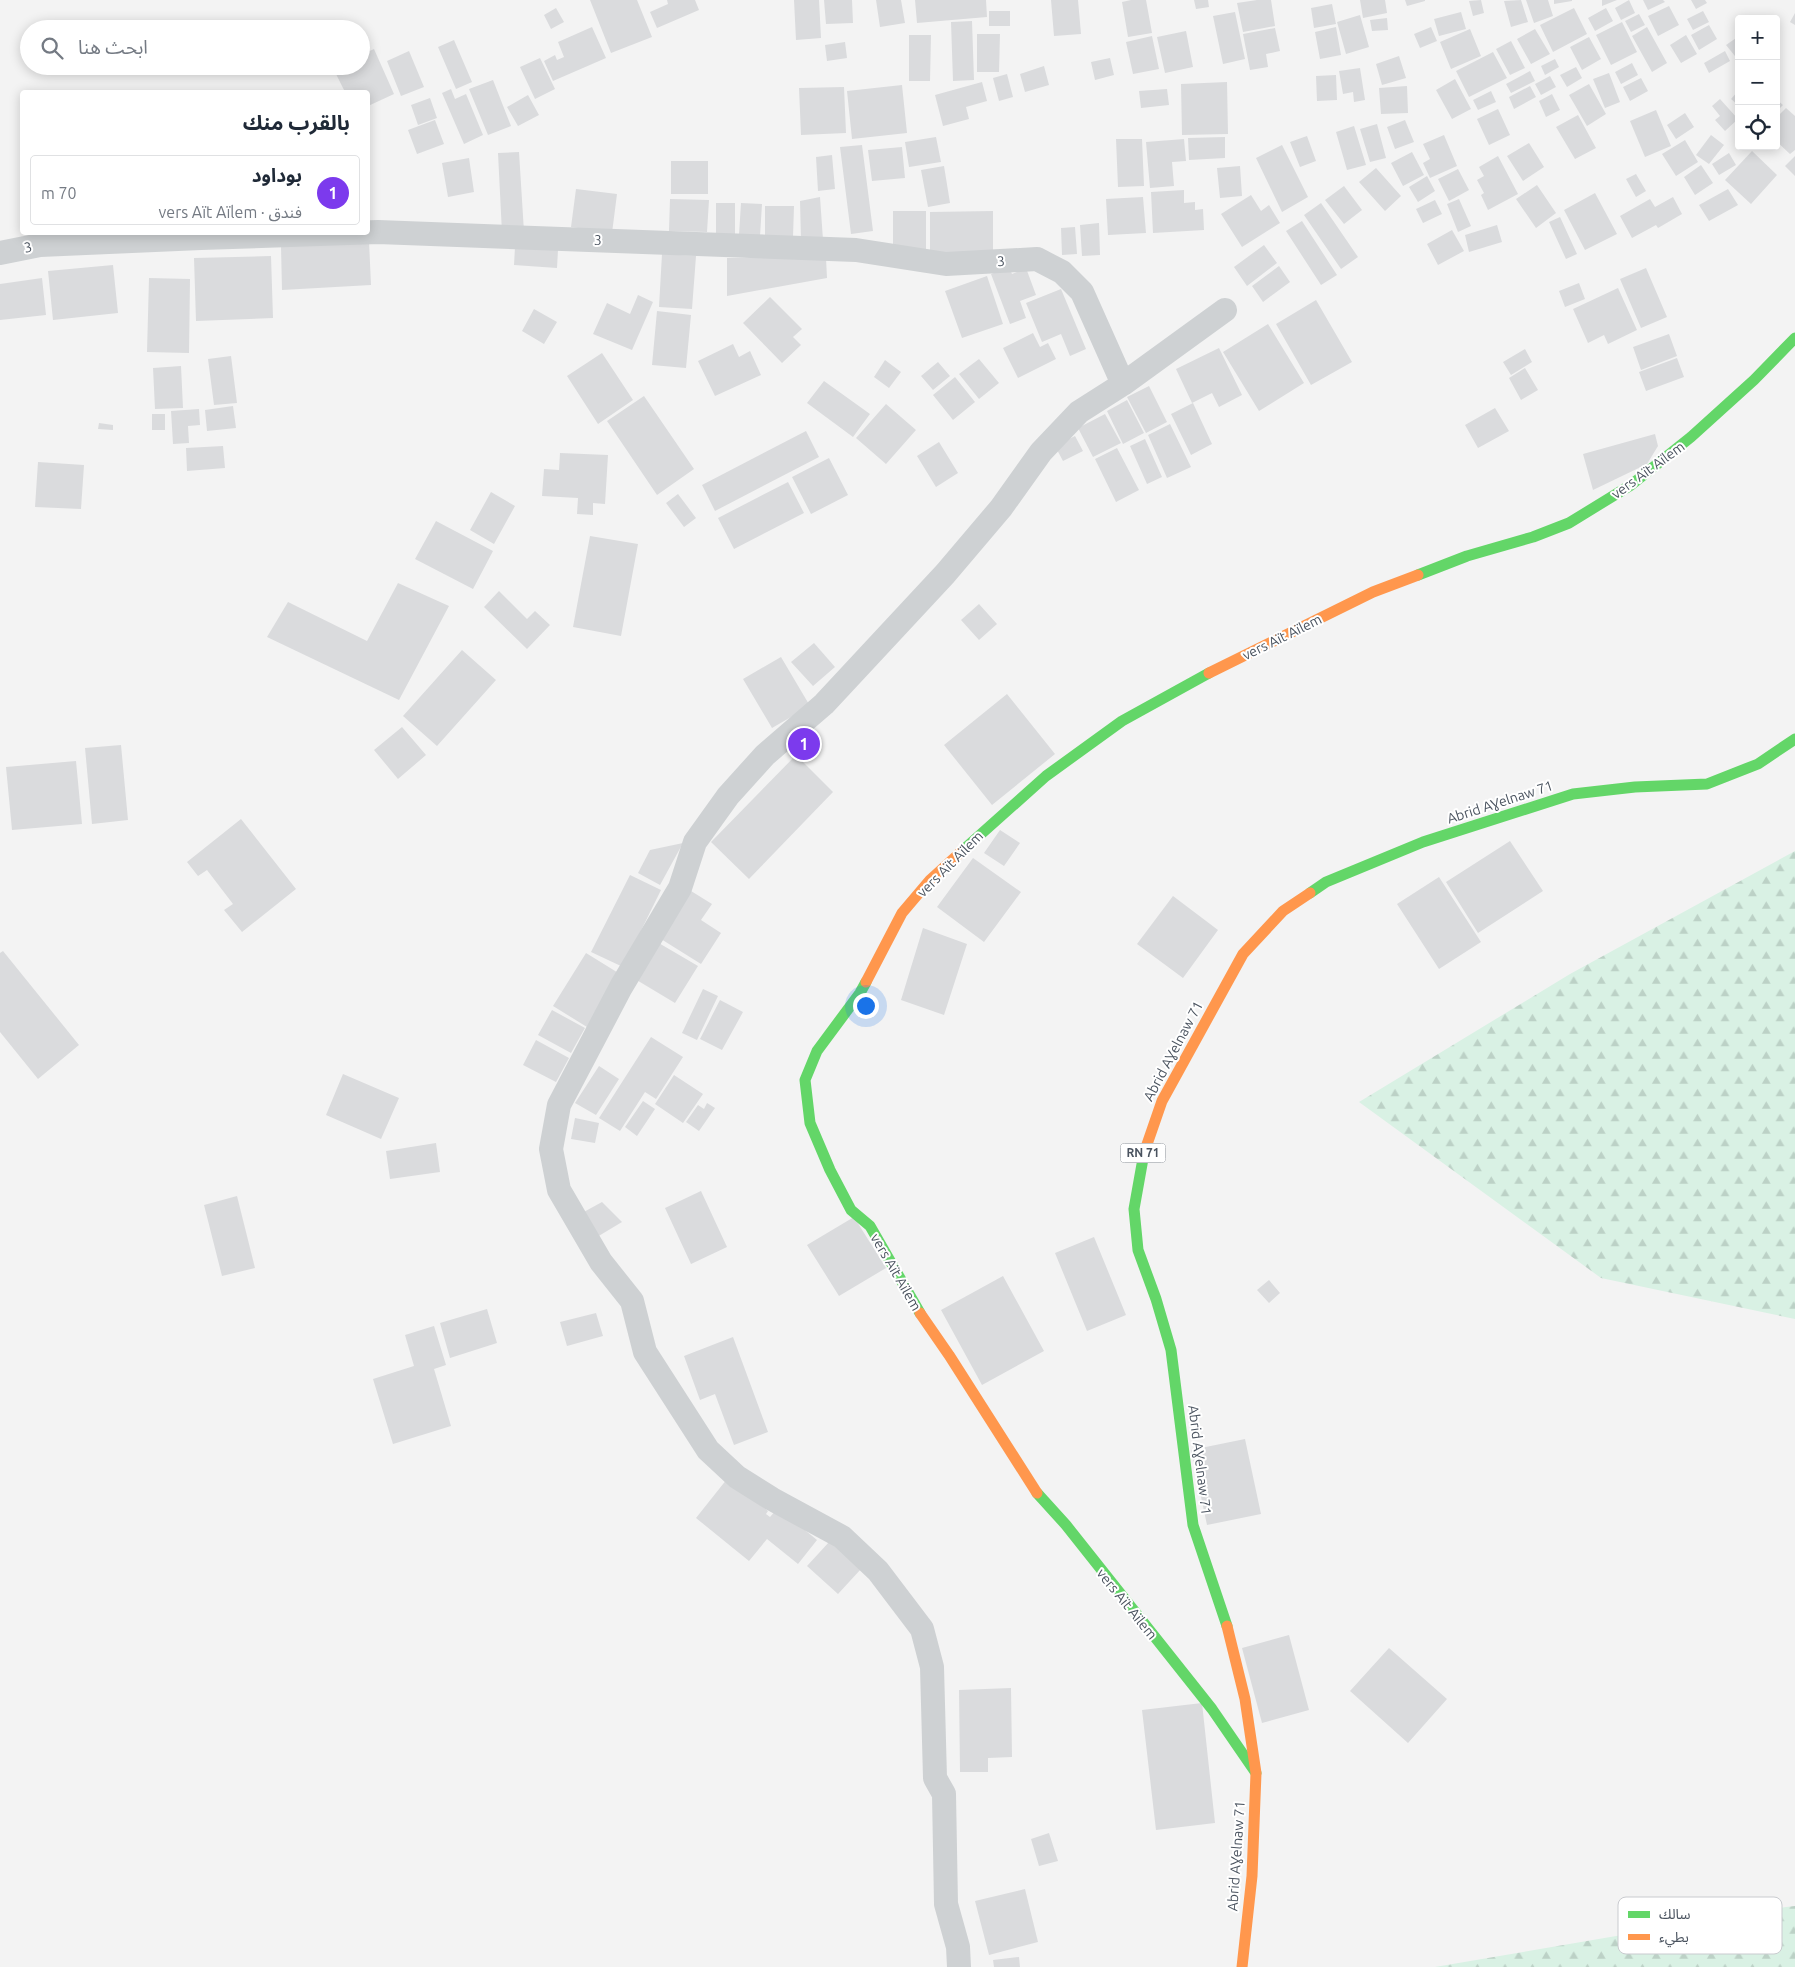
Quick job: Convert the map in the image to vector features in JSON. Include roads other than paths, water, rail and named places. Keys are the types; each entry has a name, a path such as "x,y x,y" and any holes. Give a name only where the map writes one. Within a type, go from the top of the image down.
{"street":[{"name":"3","path":"370,232 856,250 946,264 1037,258 1062,272 1082,292 1123,384"},
{"name":"3","path":"0,253 40,245 290,235"},
{"path":"959,1967 958,1947 946,1904 944,1794 935,1778 932,1667 922,1629 878,1571 842,1537 772,1499 737,1476 708,1450 645,1352 632,1301 601,1262 559,1190 551,1148 559,1105 616,996 680,888 695,842 728,796 765,754 824,704 945,574 1001,508 1041,452 1079,412 1123,384 1224,310"},
{"name":"vers Aït Aïlem","path":"1256,1772 1212,1709 1066,1525 1041,1499 949,1355 911,1300 870,1226 851,1210 830,1170 810,1123 805,1080 817,1051 860,993 902,913 930,880 1046,776 1131,716 1209,673 1373,592 1467,556 1533,537 1569,523 1631,485 1691,438 1754,380 1795,338"},
{"name":"Abrid Aɣelnaw 71","path":"1242,1967 1252,1876 1256,1772 1243,1690 1227,1627 1193,1525 1171,1350 1156,1299 1138,1250 1134,1208 1142,1157 1162,1101 1244,954 1283,911 1326,882 1423,842 1573,794 1635,787 1707,784 1758,764 1795,739"}],"place":[{"name":"بوداود","path":"804,744"}]}
